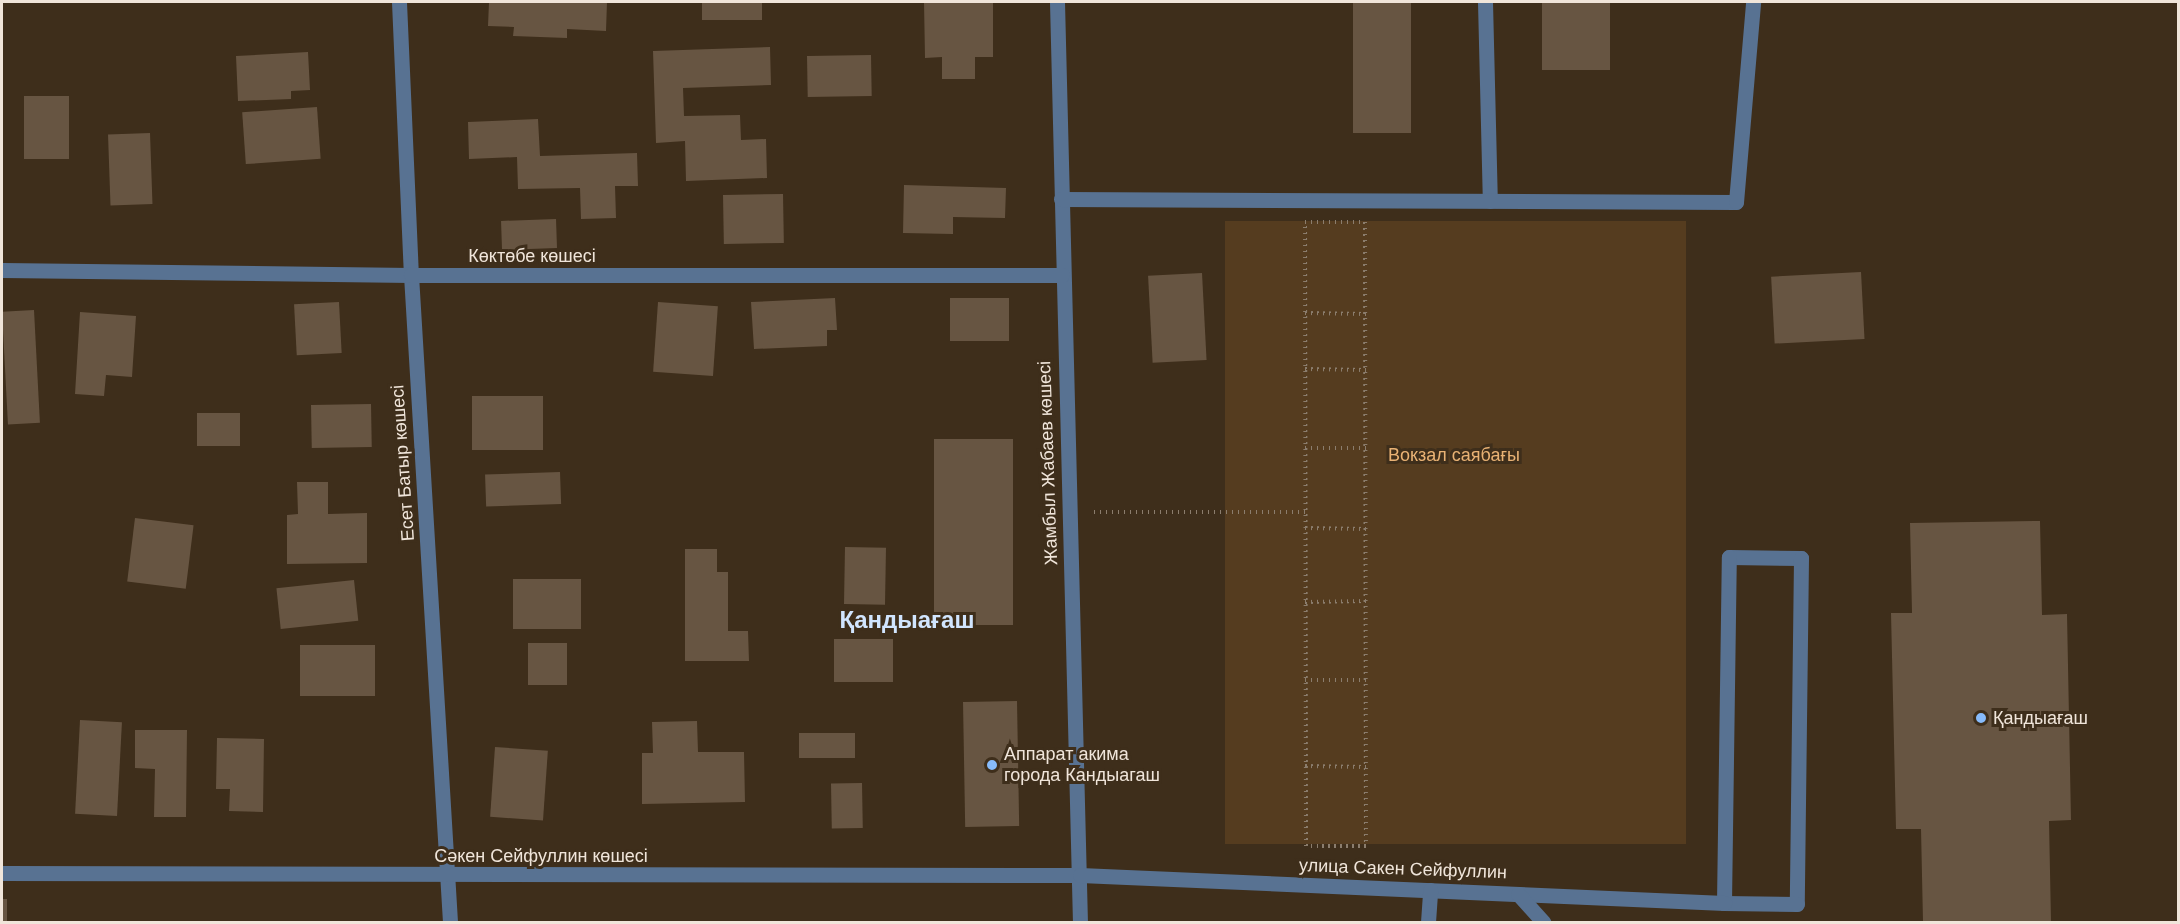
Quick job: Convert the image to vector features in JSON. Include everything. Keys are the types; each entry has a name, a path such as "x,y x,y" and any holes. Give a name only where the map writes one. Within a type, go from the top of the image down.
{"street":[{"name":"Есет Батыр көшесі","path":"399,2 411,275 450,876 450,922"},
{"name":"Жамбыл Жабаев көшесі","path":"1057,2 1062,275 1080,922"},
{"path":"1485,2 1490,201"},
{"path":"1061,199 1736,202 1753,2"},
{"name":"Көктөбе көшесі","path":"2,270 411,275 1062,275"},
{"name":"улица Сакен Сейфуллин","path":"1080,875 1724,903 1797,904 1801,558 1729,557 1724,903"},
{"name":"Сәкен Сейфуллин көшесі","path":"2,873 450,876 1080,875"},
{"path":"1428,922 1430,890"},
{"path":"1518,894 1543,922"}],"path":[{"path":"1305,222 1365,222 1366,314 1366,846 1305,846 1305,222"},
{"path":"1305,313 1366,314"},
{"path":"1305,369 1366,370"},
{"path":"1305,448 1366,448"},
{"path":"1070,512 1305,512"},
{"path":"1305,528 1366,529"},
{"path":"1305,602 1366,601"},
{"path":"1305,680 1366,680"},
{"path":"1305,766 1366,767"}],"green space":[{"name":"Вокзал саябағы","path":"1225,221 1686,221 1686,844 1225,844"}],"building":[{"path":"489,2 607,2 606,31 567,29 567,38 513,36 514,27 488,26"},
{"path":"702,2 762,2 762,20 702,20"},
{"path":"924,2 993,2 993,57 975,57 975,79 942,79 942,57 925,58"},
{"path":"1353,2 1411,2 1411,133 1353,133"},
{"path":"1542,2 1610,2 1610,70 1542,70"},
{"path":"770,47 771,85 683,88 684,116 740,115 741,140 766,139 767,178 686,181 685,141 656,143 653,51"},
{"path":"308,52 310,90 291,91 291,99 238,101 236,56"},
{"path":"871,55 872,96 808,97 807,56"},
{"path":"24,96 69,96 69,159 24,159"},
{"path":"317,107 321,159 246,164 242,112"},
{"path":"538,119 540,156 637,153 638,186 615,186 616,218 581,219 580,188 518,189 517,157 469,159 468,122"},
{"path":"150,133 152,204 111,205 108,134"},
{"path":"904,185 1006,188 1005,218 953,217 953,234 903,233"},
{"path":"783,194 784,243 724,244 723,195"},
{"path":"556,219 557,248 502,250 501,221"},
{"path":"1861,272 1865,339 1775,344 1771,277"},
{"path":"1202,273 1207,360 1153,363 1148,276"},
{"path":"835,298 837,330 827,330 827,346 754,349 751,302"},
{"path":"950,298 1009,298 1009,341 950,341"},
{"path":"339,302 342,353 297,355 294,304"},
{"path":"658,302 718,306 713,376 653,372"},
{"path":"34,310 40,423 8,425 2,312"},
{"path":"80,312 136,316 132,377 106,375 104,396 75,394"},
{"path":"472,396 543,396 543,450 472,450"},
{"path":"371,404 372,447 312,448 311,405"},
{"path":"197,413 240,413 240,446 197,446"},
{"path":"934,439 1013,439 1013,625 934,625"},
{"path":"560,472 561,504 486,507 485,475"},
{"path":"297,482 328,482 328,514 367,513 367,563 287,564 287,515 298,514"},
{"path":"135,518 194,525 186,589 127,582"},
{"name":"Қандыағаш","path":"2040,521 2042,615 2067,614 2071,820 2049,821 2051,922 1923,922 1921,829 1896,829 1891,613 1912,613 1910,523"},
{"path":"845,547 886,548 885,605 844,604"},
{"path":"685,549 717,549 717,572 728,572 728,631 748,631 749,661 685,661"},
{"path":"513,579 581,579 581,629 513,629"},
{"path":"354,580 358,621 281,629 276,588"},
{"path":"834,639 893,639 893,682 834,682"},
{"path":"528,643 567,643 567,685 528,685"},
{"path":"300,645 375,645 375,696 300,696"},
{"name":"Аппарат акима города Кандыагаш","path":"1017,701 1019,826 965,827 963,702"},
{"path":"80,720 122,722 117,816 75,814"},
{"path":"697,721 698,752 744,752 745,802 642,804 642,753 653,753 652,722"},
{"path":"135,730 187,730 186,817 154,817 155,769 135,768"},
{"path":"799,733 855,733 855,758 799,758"},
{"path":"217,738 264,739 263,812 229,811 230,789 216,789"},
{"path":"495,747 548,751 543,821 490,817"},
{"path":"862,783 863,828 832,829 831,784"},
{"path":"2,899 7,899 7,922 2,922"}],"place":[{"name":"Қандыағаш","path":"1981,718"},
{"name":"Аппарат акима города Кандыагаш","path":"992,765"}],"district":[{"name":"Қандыағаш","path":"907,620"}]}
